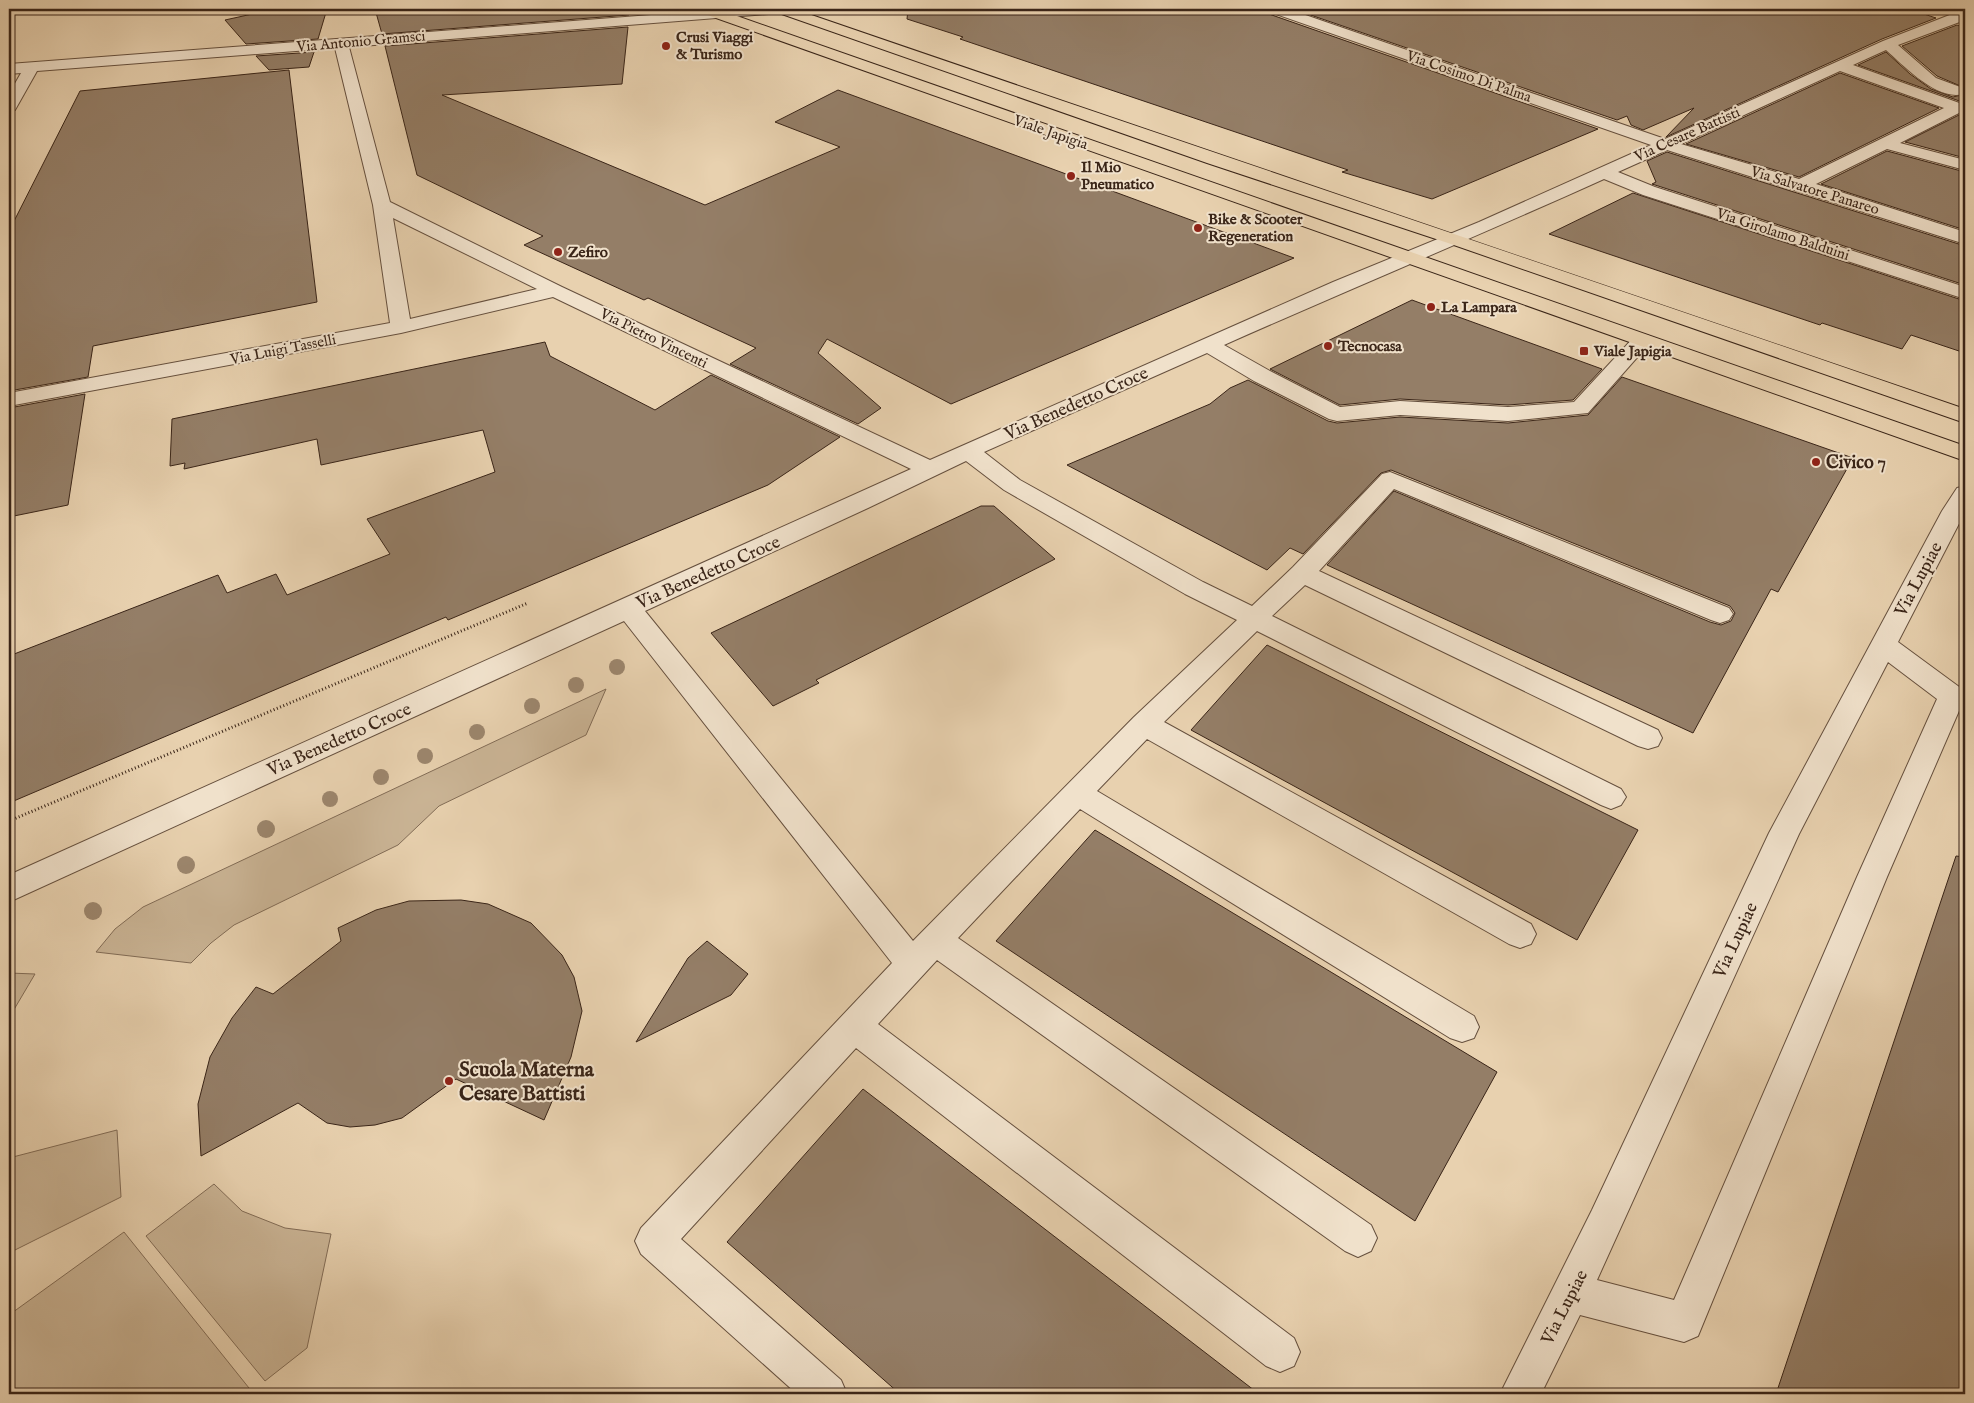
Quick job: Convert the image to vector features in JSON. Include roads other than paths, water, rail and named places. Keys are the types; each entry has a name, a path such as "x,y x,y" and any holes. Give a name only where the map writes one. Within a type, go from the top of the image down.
{"main road":[{"name":"Viale Japigia","path":"781,9 1212,159 1455,239 1965,416"},
{"name":"Viale Japigia","path":"708,11 1965,454"}],"street":[{"name":"Via Antonio Gramsci","path":"9,69 341,43 708,11 781,9"},
{"name":"Via Cosimo Di Palma","path":"1275,9 1664,144"},
{"path":"1940,9 1964,16"},
{"name":"Via Cesare Battisti","path":"1409,258 1888,44 1964,16"},
{"path":"341,43 382,205 401,326"},
{"path":"1888,44 1930,81 1962,104"},
{"path":"1840,66 1962,104"},
{"path":"9,107 32,67"},
{"path":"1801,185 1911,132 1962,104"},
{"path":"1911,132 1965,157"},
{"name":"Via Salvatore Panareo","path":"1664,144 1801,185 1965,238"},
{"path":"1886,144 1965,165"},
{"name":"Via Girolamo Balduini","path":"1603,172 1649,191 1965,293"},
{"name":"Via Pietro Vincenti","path":"382,205 555,291 929,469"},
{"name":"Via Benedetto Croce","path":"9,889 851,507 968,451 1340,286 1409,258"},
{"name":"Via Luigi Tasselli","path":"9,400 401,326 555,291"},
{"path":"1208,345 1262,376 1337,414 1400,408 1508,414 1580,408 1642,340"},
{"path":"968,451 1012,485 1194,588 1611,797"},
{"path":"827,1394 654,1241 935,940 1144,724 1302,572 1390,479 1720,614"},
{"name":"Via Lupiae","path":"1520,1394 1605,1223 1784,833 1883,644 1961,506"},
{"path":"1302,572 1648,738"},
{"path":"628,608 912,964"},
{"path":"1570,1293 1684,1322 1872,876 1959,698 1883,644"},
{"path":"1144,724 1520,934"},
{"path":"1077,793 1462,1027"},
{"path":"935,940 1358,1238"},
{"path":"854,1026 1280,1352"}],"place":[{"name":"Crusi Viaggi & Turismo","path":"666,46"},
{"name":"Il Mio Pneumatico","path":"1071,176"},
{"name":"Bike & Scooter Regeneration","path":"1198,228"},
{"name":"Zefiro","path":"558,252"},
{"name":"La Lampara","path":"1431,307"},
{"name":"Tecnocasa","path":"1328,346"},
{"name":"Viale Japigia","path":"1584,351"},
{"name":"Civico 7","path":"1816,462"},
{"name":"Scuola Materna Cesare Battisti","path":"449,1081"}]}
